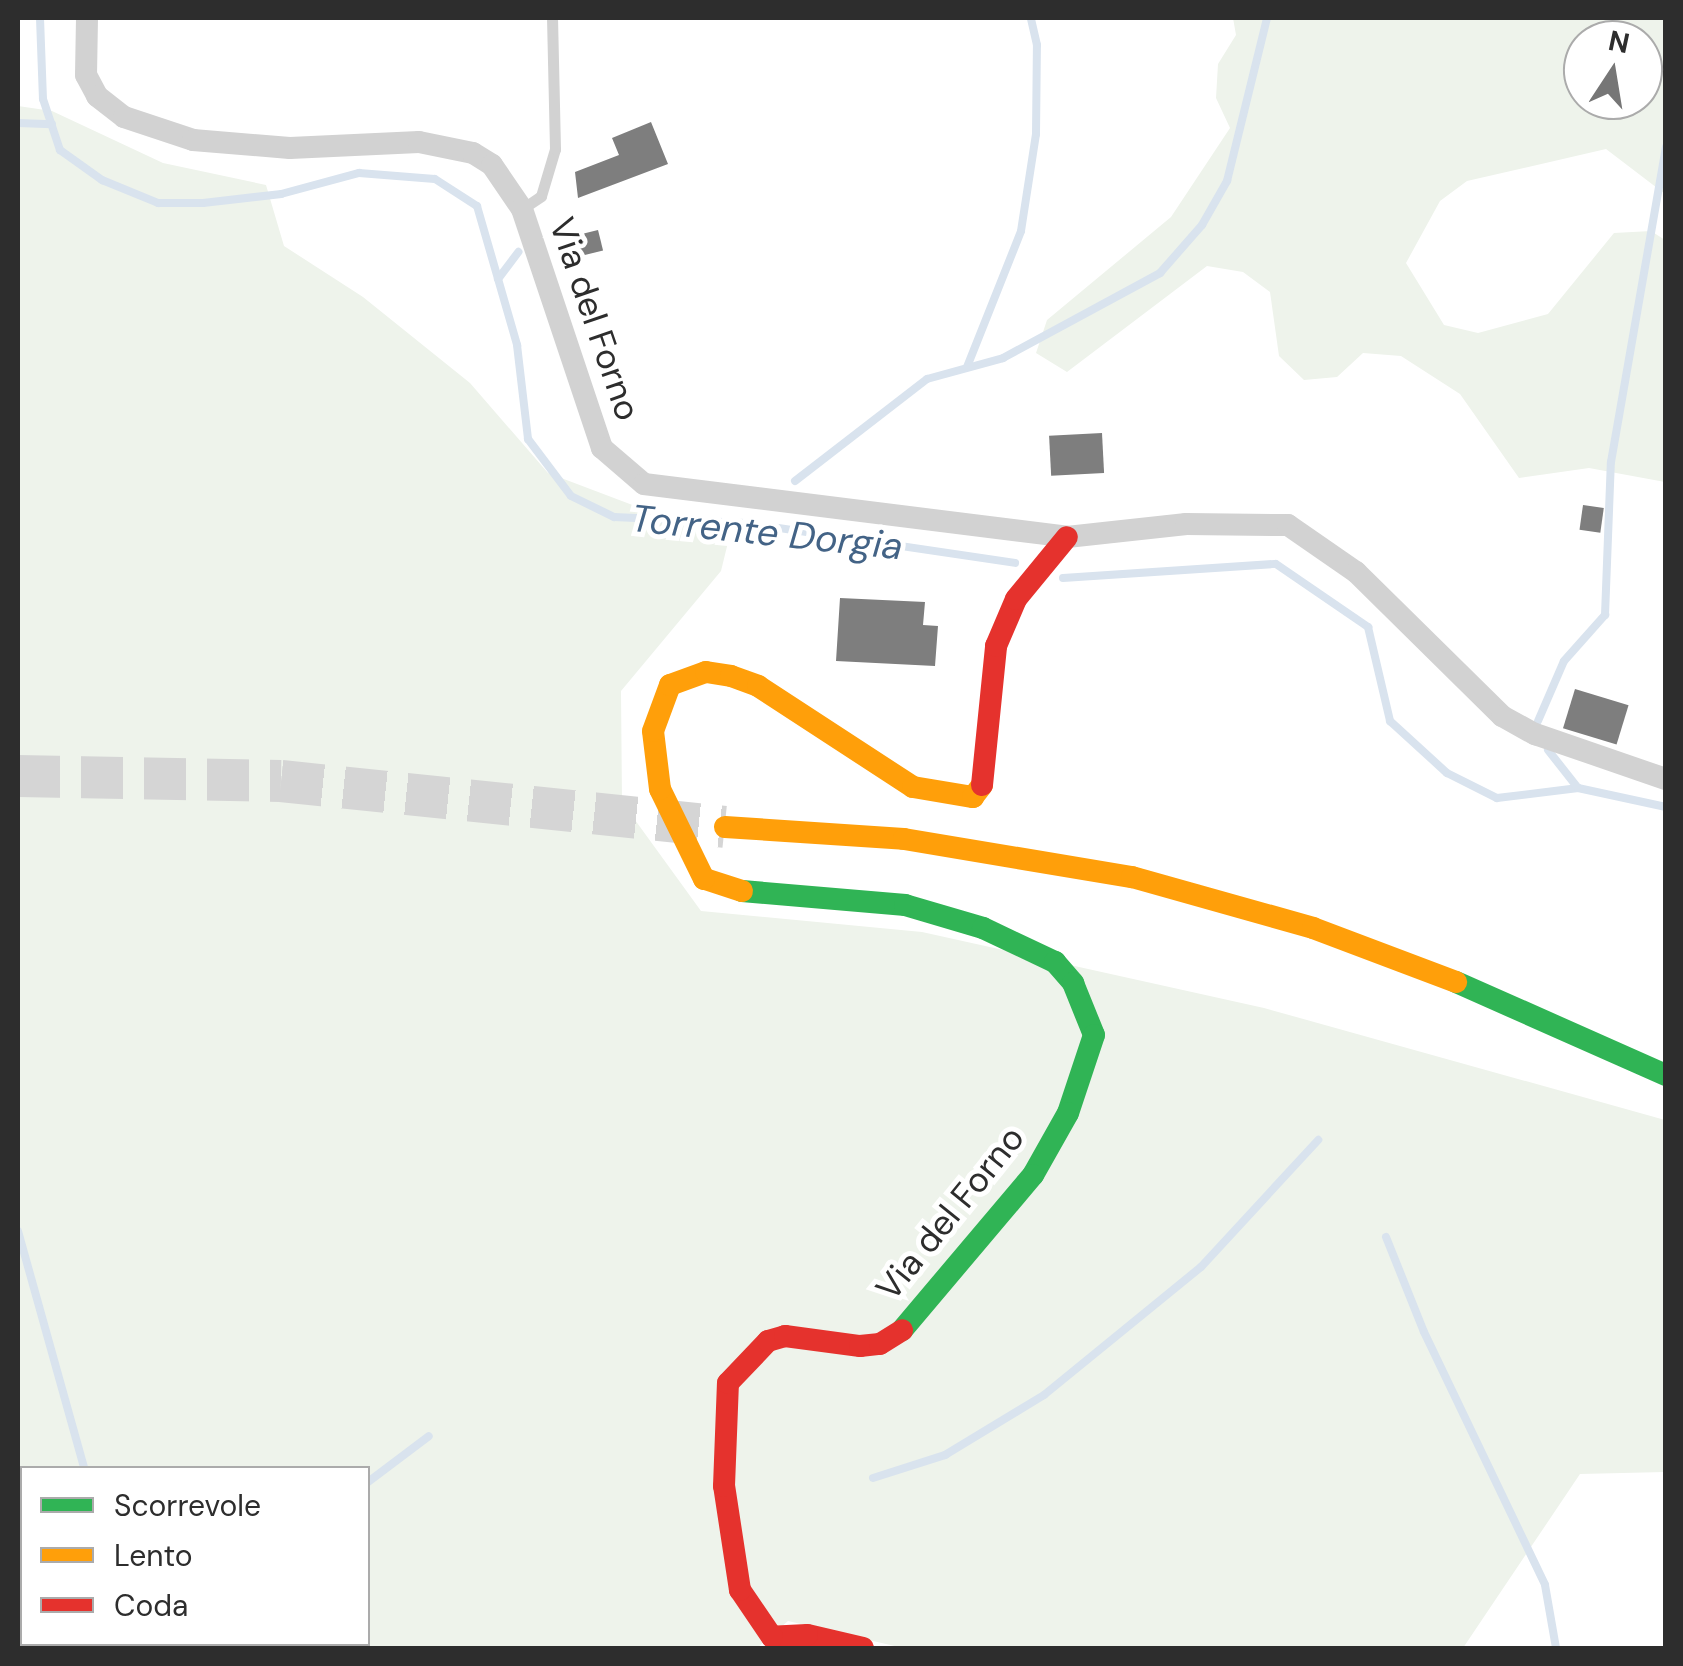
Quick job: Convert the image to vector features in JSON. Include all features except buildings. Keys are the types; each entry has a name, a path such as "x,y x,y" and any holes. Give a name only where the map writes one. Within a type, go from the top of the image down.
{"main road":[{"name":"Via del Forno","path":"863,1648 808,1636 772,1637 740,1590 724,1486 728,1384 768,1341 785,1336 860,1346 899,1332 1033,1176 1068,1113 1094,1036 1074,983 1055,962 983,928 905,905 726,890 704,879 660,789 652,731 670,686 706,672 731,676 758,686 913,786 973,797 984,783 996,646 1016,600 1067,538"},
{"path":"725,827 904,838 1132,877 1313,928 1479,991 1666,1074"}],"street":[{"name":"Via del Forno","path":"87,18 86,76 97,96 124,117 194,140 452,147 492,165 522,209 602,448 629,477 644,484 1067,538 1186,524 1288,524 1356,572 1502,716 1666,779"}],"lane":[{"name":"Via del Forno","path":"522,209 540,196 555,149 552,18"}],"shaded area":[{"path":"1233,18 1665,18 1665,194 1606,149 1467,181 1440,201 1406,263 1444,325 1478,333 1548,314 1614,233 1651,231 1665,240 1665,482 1589,468 1519,478 1460,394 1401,356 1363,353 1337,377 1304,380 1279,356 1270,292 1243,272 1207,266 1067,372 1036,353 1047,320 1171,217 1230,128 1216,98 1218,64 1236,35"},
{"path":"18,106 52,111 163,163 266,185 284,246 363,297 470,383 548,473 643,509 731,530 721,571 621,691 622,802 701,911 922,932 1264,1008 1665,1120 1665,1472 1580,1474 1463,1648 903,1648 788,1621 757,1648 18,1648"}],"waterway":[{"name":"Torrente Dorgia","path":"40,18 43,99 60,150 102,180 158,203 203,203 281,194 359,173 435,179 477,206 517,345 528,439 571,496 614,517 745,523 1015,563"},
{"path":"967,367 1021,231 1036,134 1037,45 1031,18"},
{"path":"795,481 927,379 1003,358 1160,273 1202,225 1227,181 1267,18"},
{"path":"18,123 52,124"},
{"path":"1538,721 1564,661 1605,615 1611,462 1666,147"},
{"path":"498,279 518,252"},
{"name":"Torrente Dorgia","path":"1063,578 1276,564 1368,627 1390,721 1447,773 1497,798 1578,788 1666,807"},
{"path":"1548,750 1578,788"},
{"path":"873,1478 945,1455 1044,1395 1201,1267 1318,1140"},
{"path":"18,1231 83,1466"},
{"path":"1386,1237 1424,1332 1545,1585 1556,1648"},
{"path":"370,1480 429,1436"}],"tunnel":[{"path":"18,776 281,781 725,827"}],"traffic: fast":[{"path":"742,891 905,905 983,928 1055,962 1073,983 1094,1035 1068,1113 1033,1175 902,1330"},
{"path":"1456,982 1666,1075"}],"traffic: slow":[{"path":"742,891 704,879 660,789 653,731 670,685 706,672 731,676 758,686 913,787 973,797 982,785"},
{"path":"725,827 904,839 1132,877 1313,928 1456,982"}],"traffic: jam":[{"path":"982,785 996,646 1016,599 1067,537"},
{"path":"863,1648 807,1635 772,1637 740,1590 724,1486 728,1383 768,1341 785,1336 860,1346 880,1344 902,1330"}]}
